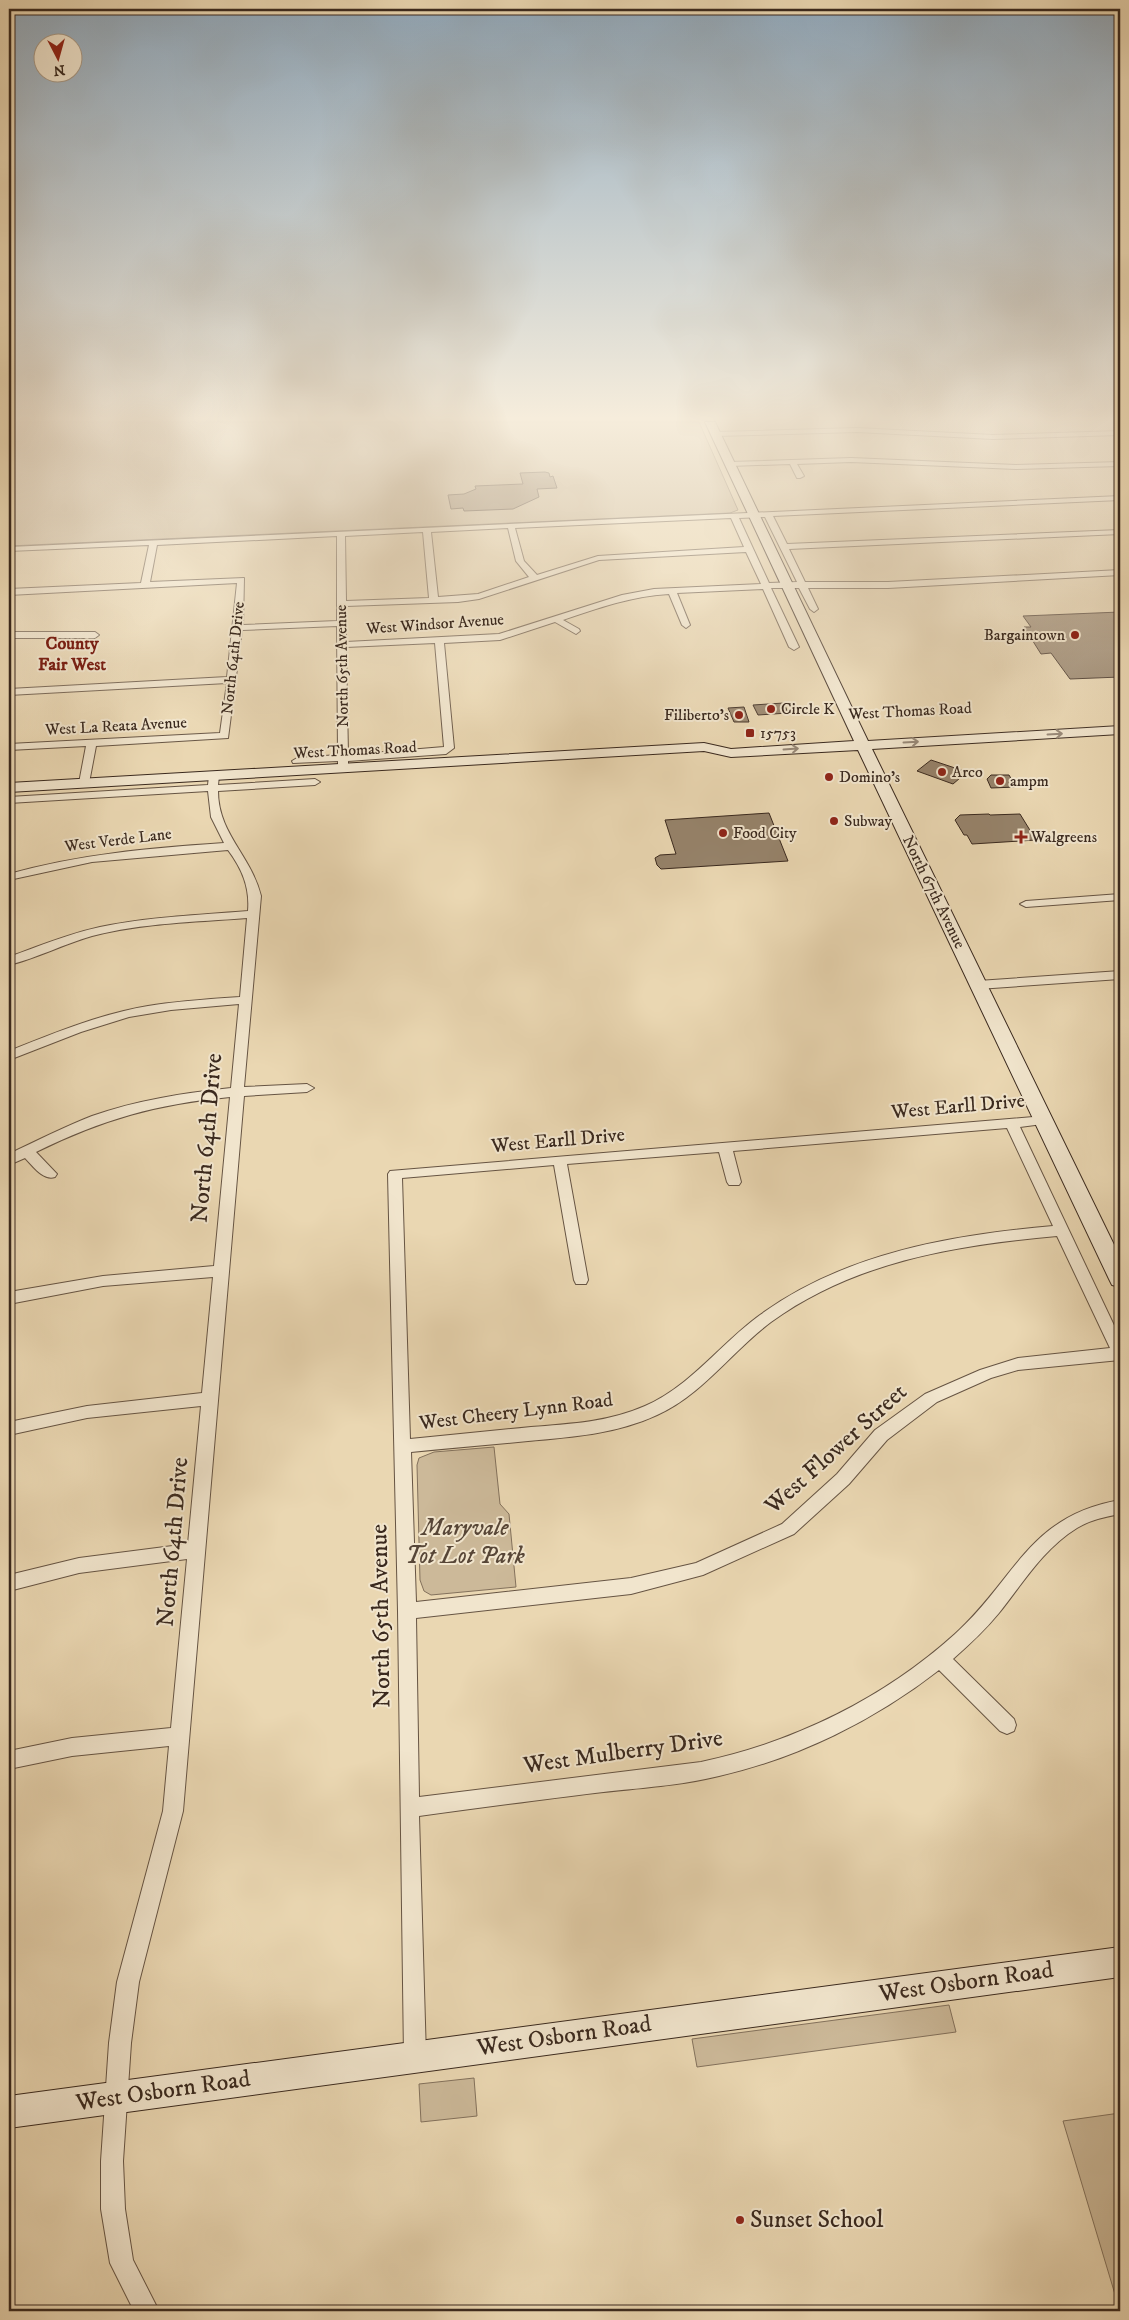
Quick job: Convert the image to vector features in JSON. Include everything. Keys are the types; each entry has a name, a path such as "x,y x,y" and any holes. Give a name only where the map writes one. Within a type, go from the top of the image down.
{"main road":[{"name":"North 67th Avenue","path":"759,530 1120,1279"},
{"name":"West Thomas Road","path":"9,788 84,783 213,782 343,763 704,747 730,752 860,738 1120,717"},
{"name":"West Thomas Road","path":"860,738 1120,730"},
{"name":"West Osborn Road","path":"9,2112 1120,1962"}],"street":[{"path":"9,549 421,530"},
{"path":"427,530 434,600"},
{"path":"512,530 518,561 523,570 534,577"},
{"path":"740,530 794,647"},
{"path":"776,530 814,609"},
{"path":"784,547 1120,532"},
{"name":"North 65th Avenue","path":"341,534 343,763"},
{"path":"9,592 145,584 154,542"},
{"path":"341,604 479,596 534,577 606,557 749,549"},
{"name":"West Windsor Avenue","path":"342,645 500,637 642,593 802,584 888,585 1120,573"},
{"name":"North 64th Drive","path":"145,584 241,580 238,628 224,736"},
{"path":"672,591 686,625"},
{"path":"558,620 576,631"},
{"name":"West Windsor Avenue","path":"238,628 342,624"},
{"path":"9,635 95,635"},
{"name":"West Thomas Road","path":"297,761 343,763 446,751 449,748 439,641"},
{"path":"9,692 231,680"},
{"name":"West La Reata Avenue","path":"9,747 224,736"},
{"path":"84,783 92,742"},
{"name":"North 64th Drive","path":"147,2311 122,2263 113,2210 112,2161 120,2043 128,1982 173,1811 220,1270 254,914 253,885 247,866 217,820 213,782"},
{"name":"West Thomas Road","path":"9,800 213,782 315,782"},
{"name":"West Verde Lane","path":"9,877 55,864 103,855 233,846"},
{"path":"1026,904 1120,897"},
{"path":"9,961 78,936 120,927 178,919 254,914"},
{"path":"978,985 1120,975"},
{"path":"9,1056 72,1030 126,1015 171,1006 245,1000"},
{"path":"9,1160 71,1130 110,1114 162,1102 238,1091 307,1088"},
{"name":"West Earll Drive","path":"395,1174 1045,1120"},
{"path":"1012,1123 1120,1354"},
{"path":"725,1147 734,1182"},
{"path":"27,1151 50,1174"},
{"path":"560,1161 581,1280"},
{"name":"North 65th Avenue","path":"395,1174 407,1611 408,1808 415,2057"},
{"name":"West Cheery Lynn Road","path":"402,1446 594,1428 646,1414 681,1394 728,1349 777,1310 842,1275 922,1248 988,1237 1063,1230"},
{"path":"9,1298 103,1281 220,1270"},
{"name":"West Flower Street","path":"407,1611 631,1586 666,1579 704,1567 788,1529 843,1479 882,1435 931,1398 986,1374 1018,1364 1120,1354"},
{"path":"9,1428 87,1412 210,1399"},
{"name":"West Mulberry Drive","path":"408,1808 703,1770 794,1744 850,1718 909,1682 939,1658 975,1626 1035,1551 1051,1535 1089,1514 1120,1507"},
{"path":"9,1583 60,1568 101,1560 197,1551"},
{"path":"939,1658 1007,1725"},
{"path":"9,1760 102,1743 180,1736"}],"green space":[{"path":"9,530 353,530 9,546"},
{"name":"Maryvale Tot Lot Park","path":"494,1447 500,1504 509,1514 516,1587 431,1595 424,1591 420,1580 417,1465 419,1458 434,1452"},
{"path":"949,2005 956,2032 697,2067 692,2039"},
{"path":"474,2078 477,2116 421,2122 419,2084"},
{"path":"1120,2113 1120,2311 1063,2121"}],"building":[{"name":"Bargaintown","path":"1120,612 1120,677 1070,679 1051,653 1041,654 1024,627 1031,627 1023,616"},
{"name":"Circle K","path":"784,703 788,713 758,715 753,705"},
{"name":"Filiberto's","path":"744,707 749,722 734,722 728,708"},
{"name":"Arco","path":"931,760 967,772 953,784 917,771"},
{"name":"ampm","path":"991,775 1009,775 1016,787 991,788 987,779"},
{"name":"Food City","path":"769,813 788,861 661,869 657,865 655,858 660,855 676,854 665,820"},
{"name":"Walgreens","path":"1020,814 1036,840 972,844 955,820 960,815"}],"place":[{"name":"Bargaintown","path":"1075,635"},
{"name":"Circle K","path":"771,709"},
{"name":"Filiberto's","path":"739,715"},
{"name":"15753","path":"750,733"},
{"name":"Arco","path":"942,772"},
{"name":"Domino's","path":"829,777"},
{"name":"ampm","path":"1000,781"},
{"name":"Subway","path":"834,821"},
{"name":"Food City","path":"723,833"},
{"name":"Walgreens","path":"1021,837"},
{"name":"Sunset School","path":"740,2220"}],"district":[{"name":"County Fair West","path":"72,654"}]}
